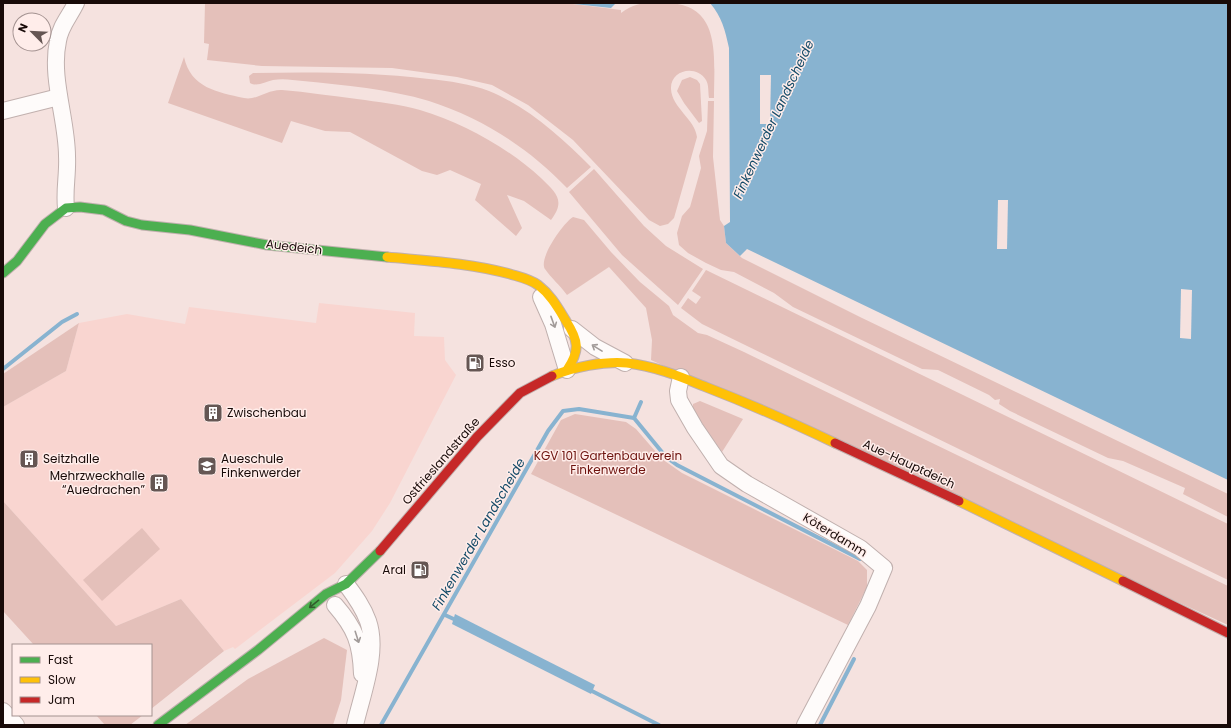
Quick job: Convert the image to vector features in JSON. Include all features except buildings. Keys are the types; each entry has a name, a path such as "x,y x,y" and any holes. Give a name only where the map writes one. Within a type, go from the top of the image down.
{"street":[{"path":"3,273 17,261 45,224 66,208 64,193 67,156 59,97 56,55 57,43 63,24 76,3"},
{"path":"3,111 59,97"},
{"name":"Auedeich","path":"66,208 104,210 126,222 190,230 267,245 482,266 524,278 547,293 562,312 576,338 578,351 573,364 567,370"},
{"path":"524,278 537,291 548,311 567,370"},
{"name":"Auedeich","path":"571,328 595,347 626,363"},
{"name":"Aue-Hauptdeich","path":"567,370 598,364 626,363 646,366 681,377 764,409 963,503 1228,633"},
{"name":"Ostfrieslandstraße","path":"330,609 346,584 375,557 477,437 520,393 549,377 567,370"},
{"name":"Köterdamm","path":"681,377 678,391 679,400 695,428 721,466 747,484 860,548 884,568 868,606 805,725"},
{"path":"346,584 362,607 371,634 372,649 370,666 355,725"},
{"name":"Ostfrieslandstraße","path":"158,725 258,650 326,594 346,584"},
{"path":"330,609 348,620 356,634 362,660 362,694"},
{"name":"Ostfrieslandstraße","path":"258,650 291,636"},
{"path":"3,711 16,725"}],"shaded area":[{"name":"Aueschule Finkenwerder","path":"319,303 415,313 414,336 444,337 445,360 456,375 390,503 372,531 335,573 235,649 233,647 224,651 181,599 116,626 3,501 3,407 66,371 79,323 127,314 185,324 189,307 316,323"}],"green space":[{"path":"205,3 565,3 621,10 621,13 632,6 642,4 665,3 683,5 697,12 706,22 711,35 714,49 714,98 709,98 706,80 702,75 696,72 684,71 675,77 672,83 672,96 692,125 697,137 674,218 668,224 660,226 649,220 573,140 528,105 492,85 457,77 392,68 262,66 207,60 209,44 204,43"},
{"path":"184,57 187,67 199,82 215,91 234,96 253,98 272,91 282,90 381,102 405,106 436,115 484,137 514,156 551,188 557,197 558,207 551,220 524,201 507,195 522,228 516,236 475,200 481,184 450,170 437,175 422,171 350,132 325,131 291,121 282,143 168,103"},
{"path":"253,73 385,75 444,81 475,86 489,91 517,105 531,114 556,134 591,167 567,188 552,173 521,147 486,125 449,108 398,93 350,86 284,79 253,84 250,83 249,76"},
{"path":"690,77 697,80 700,84 702,121 699,123 677,91 682,80"},
{"path":"708,101 714,101 713,157 720,220 724,226 726,243 742,258 860,317 1228,494 1228,517 1183,494 1185,488 1123,461 1108,458 1010,411 999,404 1000,399 995,400 989,395 938,370 922,369 793,307 774,293 734,272 721,270 688,253 679,245 677,233 682,216 690,207 701,168 699,156 707,131"},
{"path":"594,169 644,226 666,246 703,269 678,305 622,255 569,192"},
{"path":"573,217 584,220 611,252 640,282 669,306 673,315 698,333 707,335 744,352 1228,586 1228,625 651,360 652,340 646,308 609,267 567,295 545,269 544,264 548,250 563,226"},
{"path":"706,270 1228,524 1228,580 702,324 681,308 688,298 696,304 701,297 692,291"},
{"path":"79,323 66,371 3,407 3,374"},
{"path":"700,401 743,419 722,452 693,411 693,404"},
{"name":"KGV 101 Gartenbauverein Finkenwerde","path":"575,414 626,422 636,429 662,459 682,473 858,561 867,570 867,587 848,625 531,474 561,420"},
{"path":"3,501 116,626 181,599 224,651 152,708 152,644 33,644 3,611"},
{"path":"142,528 160,549 102,601 83,580"},
{"path":"324,638 347,650 341,700 333,725 185,725 248,679"},
{"path":"97,716 142,716 130,725 105,725"}],"water":[{"path":"565,3 616,3 611,8"},
{"path":"710,3 1228,3 1228,480 747,249 740,256 726,243 724,226 730,222 729,48 722,24"},
{"path":"455,614 595,685 591,694 452,624"}],"pier":[{"path":"760,75 771,75 770,124 760,124"},
{"path":"998,200 1008,200 1007,249 997,249"},
{"path":"1181,289 1192,290 1191,339 1180,338"}],"waterway":[{"path":"3,369 62,322 77,314"},
{"name":"Finkenwerder Landscheide","path":"381,725 548,431 563,411 579,409 634,418 641,402"},
{"path":"634,418 666,457 677,465 860,559"},
{"path":"445,615 458,621"},
{"path":"820,725 854,659"},
{"path":"588,689 659,725"}],"traffic: fast":[{"path":"3,273 17,261 45,224 66,208 80,207 104,210 126,221 142,225 190,230 267,245 387,257"},
{"path":"158,725 258,650 326,594 346,584 380,551"}],"traffic: slow":[{"path":"387,257 480,267 525,278 535,283 543,289 554,302 573,334 576,351 567,370"},
{"path":"552,376 579,367 599,364 637,364 658,369 739,400 835,443"},
{"path":"959,501 1123,581"}],"traffic: jam":[{"path":"380,551 477,437 520,393 552,376"},
{"path":"835,443 959,501"},
{"path":"1123,581 1228,633"}],"place":[{"name":"Esso","path":"475,363"},
{"name":"Zwischenbau","path":"213,413"},
{"name":"Seitzhalle","path":"29,459"},
{"name":"Aueschule Finkenwerder","path":"207,466"},
{"name":"Mehrzweckhalle “Auedrachen”","path":"159,483"},
{"name":"Aral","path":"420,570"}]}
